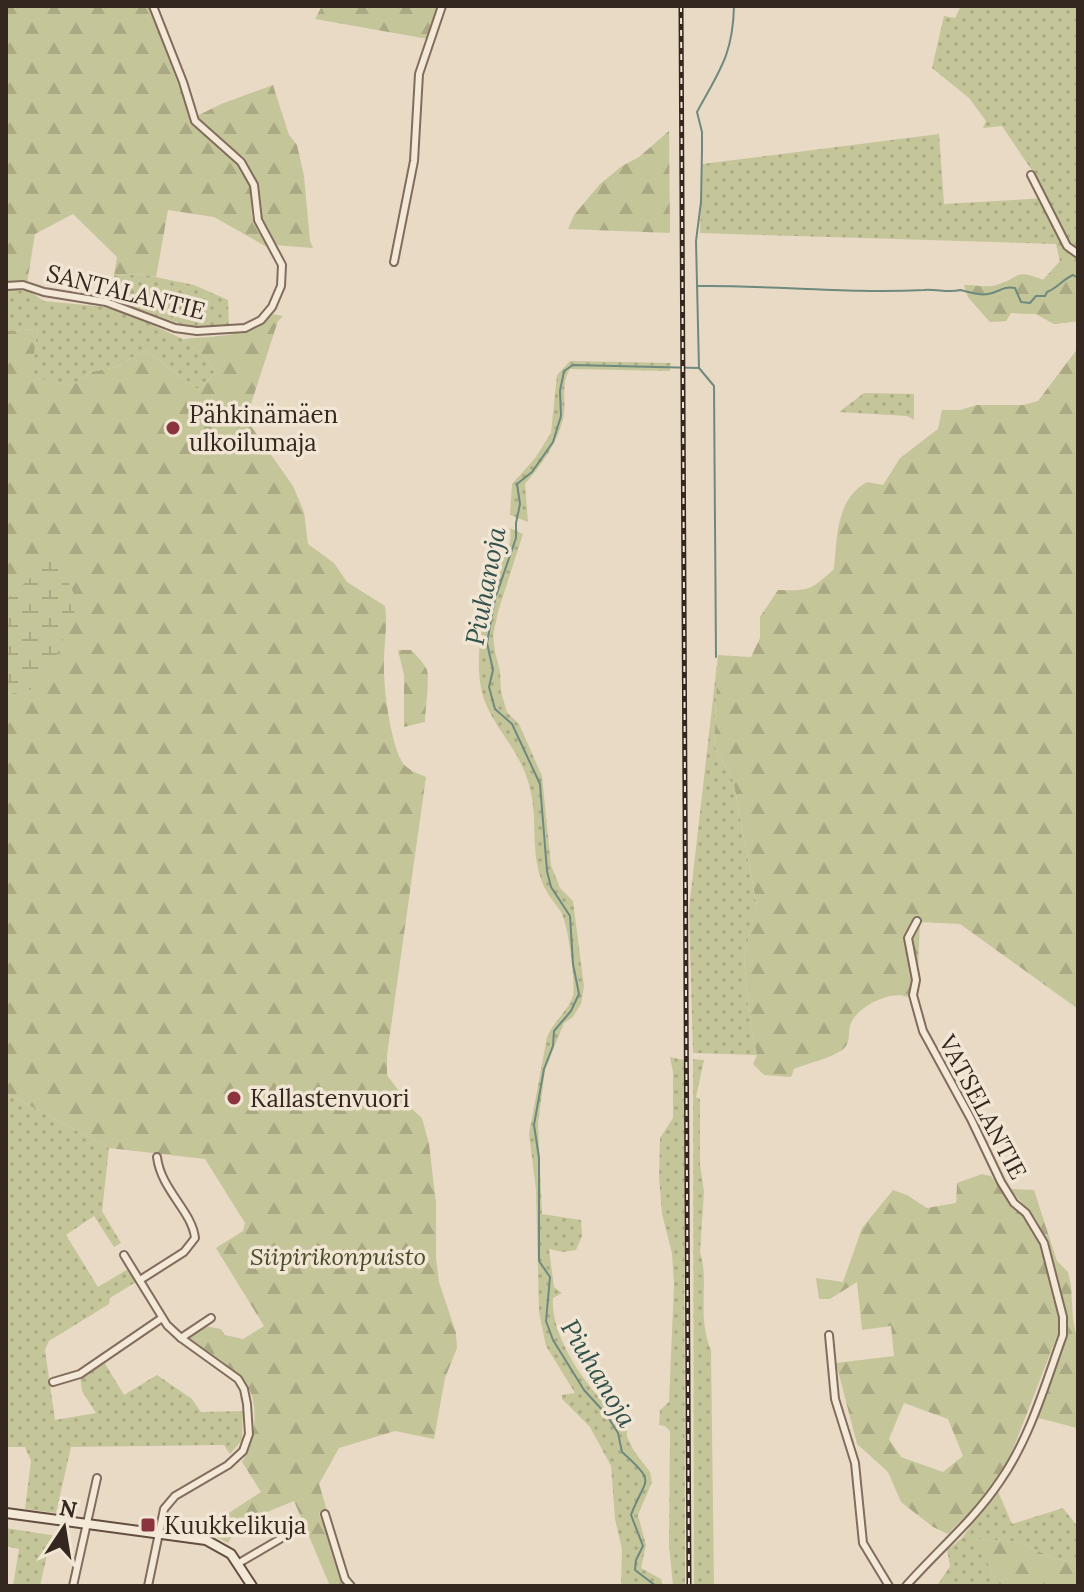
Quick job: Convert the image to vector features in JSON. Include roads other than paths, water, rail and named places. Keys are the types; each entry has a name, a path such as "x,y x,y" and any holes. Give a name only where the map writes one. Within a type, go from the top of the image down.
{"street":[{"name":"SANTALANTIE","path":"6,286 23,285 44,292 106,302 175,328 197,331 245,328 261,320 272,307 281,286 282,265 258,220 254,185 241,162 195,121 153,6"},
{"path":"394,262 414,161 419,74 442,6"},
{"path":"1031,175 1067,246 1078,254"},
{"name":"VATSELANTIE","path":"906,1586 999,1484 1015,1458 1063,1335 1063,1317 1044,1243 1026,1213 1014,1203 1001,1182 923,1031 913,995 916,980 908,938 917,921"},
{"path":"140,1280 184,1252 195,1238 192,1227 162,1178 157,1157"},
{"path":"124,1255 162,1318 181,1338 238,1379 246,1395 249,1434 246,1447 236,1459 168,1502 161,1517 148,1586"},
{"path":"53,1382 80,1374 162,1318"},
{"path":"181,1338 211,1318"},
{"path":"829,1335 835,1399 855,1463 863,1543 889,1586"},
{"path":"73,1586 97,1478"},
{"path":"6,1513 206,1540 221,1547 239,1563 252,1586"},
{"path":"325,1514 345,1579 351,1586"},
{"path":"239,1563 280,1539"}],"waterway":[{"name":"Piuhanoja","path":"656,1586 635,1570 643,1546 631,1515 644,1487 644,1476 622,1452 618,1433 584,1390 553,1340 546,1321 550,1277 539,1261 539,1158 534,1125 554,1031 571,1011 579,994 573,964 570,916 551,887 547,871 540,784 512,724 495,709 489,687 493,670 487,643 495,599 516,538 520,504 517,484 532,472 553,442 561,416 560,391 564,371 573,365 699,368 696,241 701,202 702,132 697,112 728,50 734,6"},
{"path":"697,286 867,291 960,290 982,294 1015,288 1021,302 1030,303 1036,296 1045,296 1069,277 1073,275 1078,278"},
{"path":"699,368 714,386 716,657"}],"railway":[{"path":"681,6 689,1586"}],"place":[{"name":"Pähkinämäen ulkoilumaja","path":"173,428"},
{"name":"Kallastenvuori","path":"234,1098"},
{"name":"Kuukkelikuja","path":"148,1525"}],"park label":[{"name":"Siipirikonpuisto","path":"338,1256"}]}
